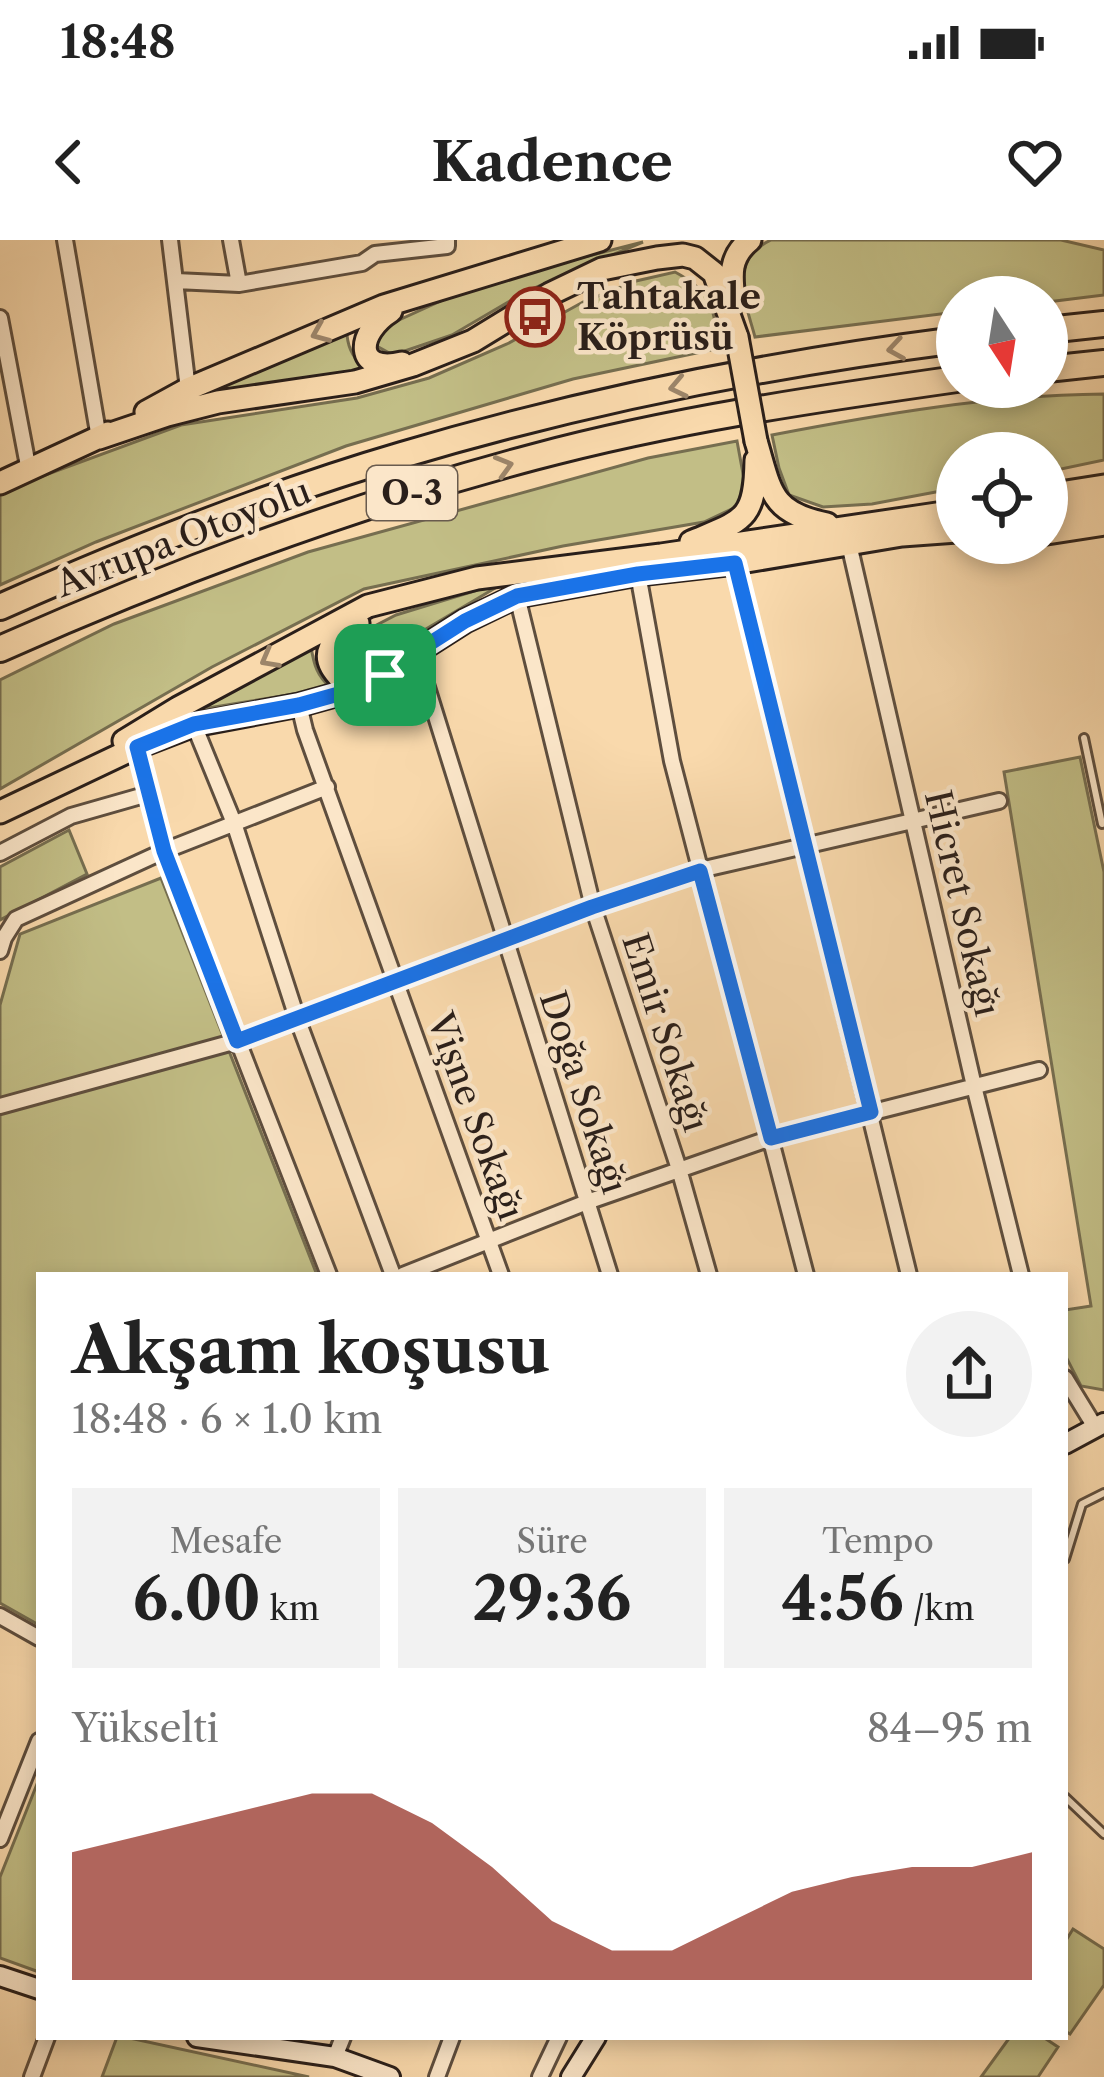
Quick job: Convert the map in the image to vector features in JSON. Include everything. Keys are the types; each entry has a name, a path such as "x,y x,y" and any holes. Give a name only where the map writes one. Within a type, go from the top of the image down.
{"highway":[{"path":"1068,328 1104,324"},
{"name":"Avrupa Otoyolu","path":"0,607 153,541 400,455 680,386 936,343"},
{"path":"1068,367 1104,363"},
{"name":"Avrupa Otoyolu","path":"0,649 246,547 536,456 841,395 936,383"}],"main road":[{"path":"750,240 732,263 737,337 756,441 770,488 778,502 801,519 878,524"},
{"path":"0,483 99,438 188,389 384,306 591,241"},
{"path":"99,438 218,401 355,382 413,365 473,341 602,269 657,258 695,258 714,273 737,337"},
{"path":"439,354 390,365 376,363 367,355 365,338 387,313 470,279"},
{"path":"662,555 746,515 754,501 756,441"},
{"path":"1068,492 1104,486"},
{"path":"1068,512 1104,506"},
{"path":"31,796 178,708 368,605 477,578 936,514"},
{"path":"1068,530 1104,524"},
{"path":"0,812 194,724 299,705 360,688 465,621 517,596 936,532"},
{"path":"385,675 342,680 328,662 328,650 340,635 368,617 422,590"}],"street":[{"path":"65,240 99,438"},
{"path":"170,240 188,389"},
{"path":"231,240 239,284"},
{"path":"176,281 239,284 362,263 374,247 447,245 447,240"},
{"path":"0,318 29,471"},
{"name":"Hicret Sokağı","path":"849,544 1020,1272"},
{"path":"735,563 909,1272"},
{"path":"638,574 672,761 805,1272"},
{"name":"Emir Sokağı","path":"517,596 592,907 680,1169 708,1272"},
{"name":"Doğa Sokağı","path":"416,652 609,1272"},
{"name":"Vişne Sokağı","path":"299,705 500,1272"},
{"path":"194,724 234,823 297,1018 392,1272"},
{"path":"137,747 164,851 328,1272"},
{"path":"0,951 16,920 164,851 327,787"},
{"path":"0,853 71,816 148,794"},
{"path":"0,1106 237,1041 700,871 1000,801"},
{"path":"411,1272 587,1202 771,1138 1039,1070"},
{"path":"1068,1382 1100,1425 1068,1442"},
{"path":"0,1616 36,1636"},
{"path":"0,1839 4,1817 36,1748"},
{"path":"0,1976 36,1988"},
{"path":"32,2077 46,2040"},
{"path":"218,2040 335,2057 390,2077"},
{"path":"335,2057 342,2040"},
{"path":"437,2077 451,2040"},
{"path":"540,2077 558,2040"},
{"path":"571,2077 594,2040"}],"lane":[{"path":"1084,738 1102,824"},
{"path":"1068,1549 1082,1504 1104,1493"},
{"path":"1068,1800 1104,1834"}],"shaded area":[{"path":"771,240 1061,240 1104,250 1104,295 1068,299 1068,276 936,276 936,315 755,337 743,282 744,270 757,249"},
{"path":"643,242 527,291 452,335 393,355 373,344 375,331 478,284"},
{"path":"675,272 709,302 720,348 573,379 346,446 96,542 0,585 0,495 18,485 181,425 357,398 429,378 507,344 583,302"},
{"path":"347,327 351,350 364,369 191,397"},
{"path":"1104,394 1104,460 1068,468 1068,432 936,432 936,492 872,504 823,507 789,495 772,435 936,408 1068,408 1068,395"},
{"path":"737,441 746,490 736,507 704,522 563,546 364,589 212,667 0,789 0,680 114,624 308,552 648,458"},
{"path":"507,581 370,667 345,667 337,658 344,642 396,615"},
{"path":"311,647 317,670 331,688 202,709"},
{"path":"1080,757 1104,872 1104,1390 1081,1386 1068,1361 1068,1310 1091,1306 1004,772"},
{"path":"69,830 87,874 0,920 0,867"},
{"path":"161,878 316,1272 36,1272 36,1623 0,1603 0,1005 20,934"},
{"path":"36,1787 36,1971 0,1958 0,1877"},
{"path":"1073,1929 1104,1949 1104,1985 1070,2034 1068,2033 1068,1937"},
{"path":"116,2040 139,2040 309,2077 102,2077"},
{"path":"1008,2040 1048,2040 1058,2047 1038,2077 981,2077"}],"place":[{"name":"Tahtakale Köprüsü","path":"535,317"}],"route":[{"path":"735,563 871,1112 771,1138 700,871 237,1041 164,851 137,747 194,724 299,705 360,688 385,675 465,621 517,596 638,574 735,563"}]}
